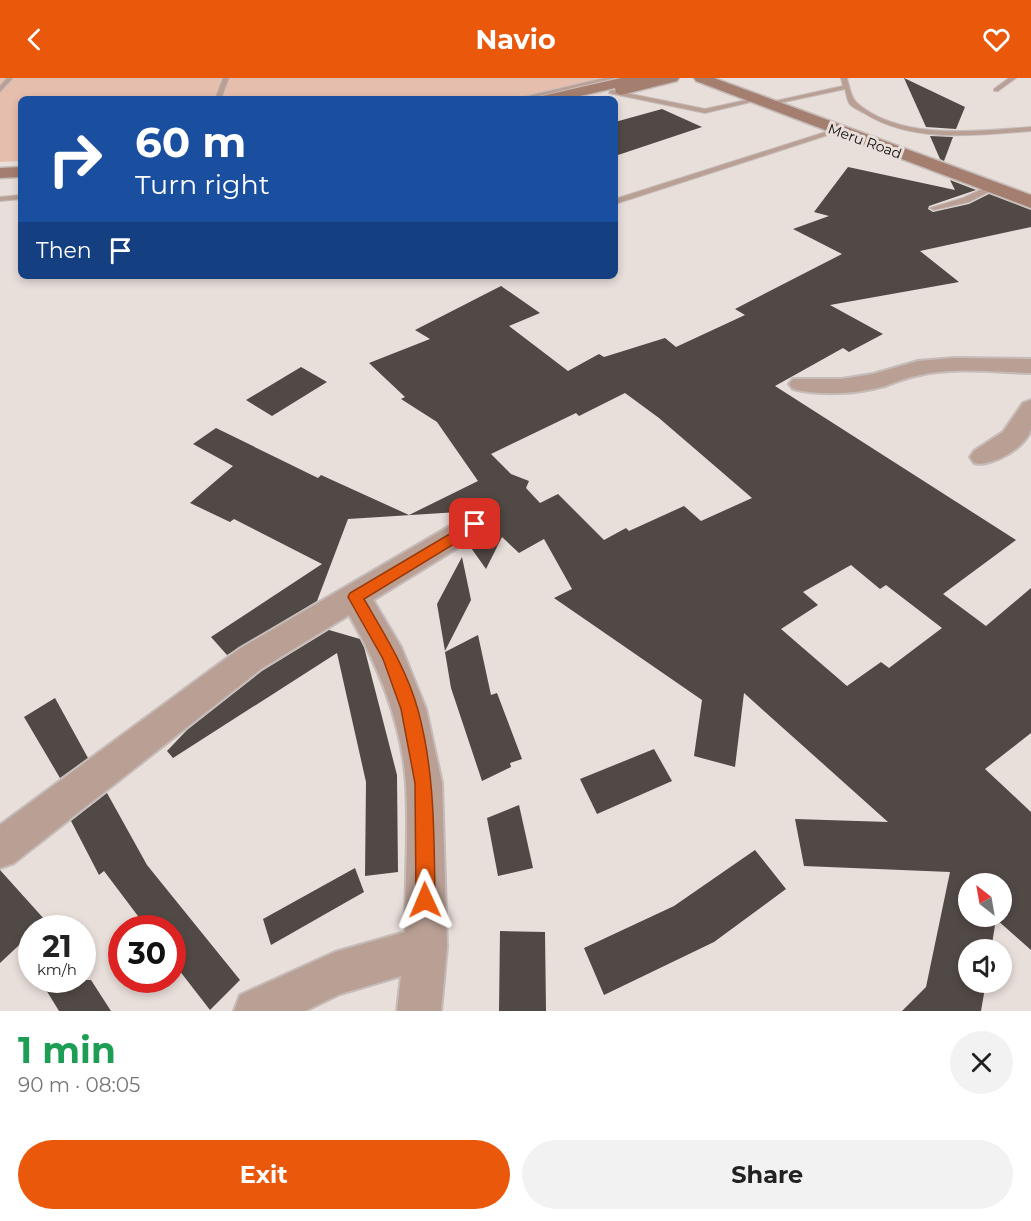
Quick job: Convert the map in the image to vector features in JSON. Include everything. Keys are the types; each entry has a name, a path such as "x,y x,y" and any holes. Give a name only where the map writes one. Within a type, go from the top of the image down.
{"street":[{"path":"560,96 641,78"},
{"path":"589,96 612,85 672,78"},
{"name":"Meru Road","path":"701,78 835,131 1031,202"},
{"path":"0,162 18,161"},
{"path":"0,173 18,172"},
{"path":"801,384 842,386 876,381 918,368 1031,366"},
{"path":"982,457 1002,447 1024,427 1031,408"},
{"path":"0,849 250,659 475,524"},
{"path":"355,597 390,657 410,709 424,783 426,947 419,1011"},
{"path":"256,1011 335,974 426,947"}],"lane":[{"path":"0,90 10,78"},
{"path":"219,96 226,78"},
{"path":"844,78 852,103 860,109 907,129 940,135 1031,129"},
{"path":"996,90 1013,78"},
{"path":"538,96 612,85 705,111 847,87"},
{"path":"618,201 835,131"},
{"path":"934,208 966,200 992,188"},
{"path":"0,200 18,197"}],"shaded area":[{"path":"0,78 224,78 217,96 18,96 18,161 0,162"},
{"path":"226,78 612,78 529,96 219,96"}],"building":[{"path":"904,78 965,107 956,129 926,127"},
{"path":"662,109 702,127 618,155 618,121"},
{"path":"930,136 953,137 944,161 940,159"},
{"path":"848,167 955,190 950,180 976,190 929,206 928,209 933,212 969,204 989,194 1031,210 1031,227 920,251 959,282 830,305 883,334 849,352 843,348 775,386 1016,540 943,594 986,626 1031,588 1031,733 985,769 1031,812 1031,950 1005,927 1012,927 1012,873 958,873 958,927 995,927 993,939 958,939 958,993 984,993 981,1011 902,1011 926,987 950,872 804,866 795,819 888,822 744,693 735,767 694,756 702,700 554,598 572,589 544,539 519,553 502,537 486,569 469,545 487,532 491,525 486,515 490,510 348,519 317,601 227,655 211,637 322,564 234,519 230,522 190,503 233,466 193,444 216,428 318,478 321,475 409,515 478,481 437,422 401,399 405,397 369,363 430,339 415,330 501,286 540,313 509,326 568,371 599,354 604,357 665,338 676,347 745,315 735,309 842,254 793,229 829,216 814,212","holes":["625,393 659,418 752,498 701,521 684,506 629,531 626,528 604,540 558,494 540,503 526,488 529,481 511,474 491,454 576,413 579,416","851,565 880,589 886,585 942,628 889,668 881,662 847,686 781,629 818,605 803,592"]},
{"path":"301,367 327,382 272,416 246,400"},
{"path":"462,557 471,600 445,651 437,604"},
{"path":"329,630 360,639 364,647 397,775 398,872 365,876 366,782 337,653 173,758 167,751 187,730 262,671"},
{"path":"478,635 491,695 497,693 522,759 510,763 511,767 482,781 451,688 445,652"},
{"path":"55,698 88,758 60,778 24,717"},
{"path":"654,749 672,781 597,814 580,779"},
{"path":"107,793 147,865 240,980 210,1010 186,979 186,915 137,915 104,871 99,875 71,821"},
{"path":"519,805 533,868 498,876 487,818"},
{"path":"755,850 786,889 714,942 604,995 584,948 674,906"},
{"path":"355,868 364,892 271,945 263,919"},
{"path":"0,870 40,915 18,915 18,946 0,963"},
{"path":"500,931 545,932 546,1011 499,1011"},
{"path":"96,988 111,1011 59,1011 48,993 96,993"}],"route":[{"path":"425,900 424,783 410,709 390,657 355,597 475,524"}]}
